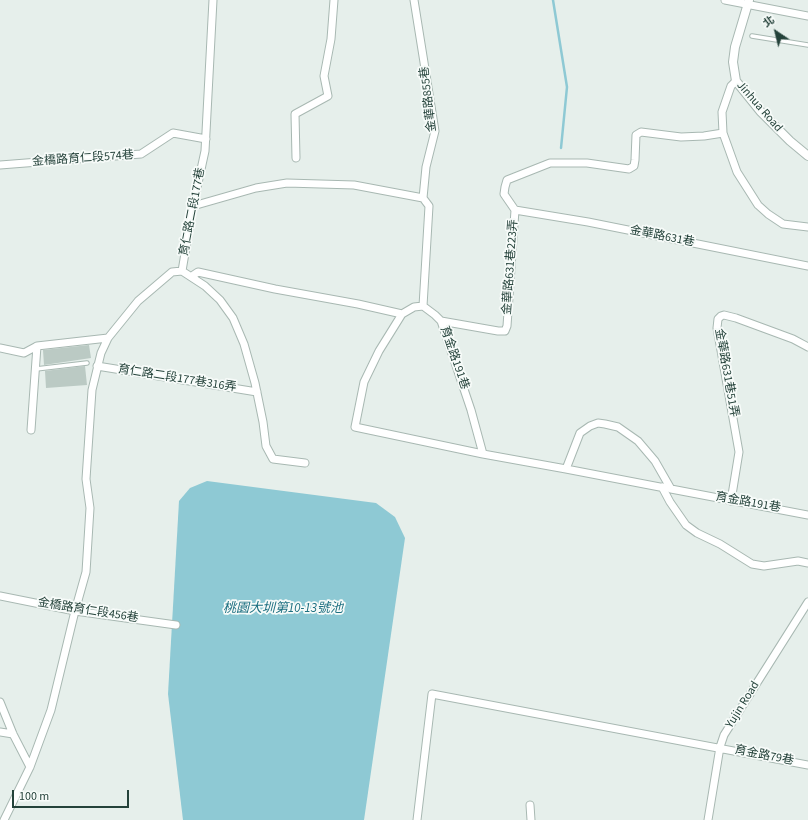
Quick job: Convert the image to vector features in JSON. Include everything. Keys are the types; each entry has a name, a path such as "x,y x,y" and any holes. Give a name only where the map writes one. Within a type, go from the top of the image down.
{"street":[{"name":"育仁路二段177巷","path":"213,0 205,151 193,206 182,271 192,276 205,286 220,300 233,318 244,344 257,392 266,446 272,459 305,463"},
{"path":"296,158 295,114 328,96 324,76 331,39 334,0"},
{"name":"金華路855巷","path":"414,0 435,131 426,167 423,198"},
{"path":"725,0 748,2 808,16"},
{"name":"Jinhua Road","path":"748,2 735,47 733,62 736,81 762,112 790,141 808,156"},
{"path":"736,81 731,86 722,112 723,133 737,172 758,205 783,224 808,227"},
{"path":"515,210 504,194 507,180 550,163 587,163 629,169 634,166 636,135 641,132 681,137 723,133"},
{"name":"金橋路育仁段574巷","path":"0,165 141,154 173,133 206,139"},
{"path":"193,206 256,188 287,183 354,185 423,198 430,206 423,306 414,307 402,314 379,351 364,382 355,427 483,454 566,469 580,433 594,424 605,424 618,427 638,441 655,461 671,489"},
{"name":"金華路631巷","path":"515,210 588,222 808,266"},
{"name":"金華路631巷223弄","path":"441,321 505,331 507,326 515,210"},
{"path":"4,820 30,766 51,710 86,572 90,508 86,479 92,390 101,353 108,338 138,301 172,272 182,271"},
{"path":"192,276 198,272 402,314"},
{"name":"育金路191巷","path":"423,306 441,321 471,410 483,454"},
{"name":"金華路631巷51弄","path":"731,501 739,452 716,328 718,318 724,315 736,318 793,339 808,347"},
{"path":"0,348 24,353 37,346 108,338"},
{"path":"31,430 37,346"},
{"name":"育仁路二段177巷316弄","path":"97,366 257,392"},
{"name":"育金路191巷","path":"566,469 808,515"},
{"path":"662,487 670,502 686,525 697,533 720,544 752,564 764,566 798,561 808,563"},
{"name":"金橋路育仁段456巷","path":"0,596 75,611 176,625"},
{"name":"Yujin Road","path":"708,820 720,747 724,736 808,602"},
{"name":"育金路79巷","path":"417,820 432,694 720,747 808,765"},
{"path":"0,702 13,734 30,766"},
{"path":"0,732 13,734"},
{"path":"530,805 531,820"}],"lane":[{"path":"752,36 808,45"},
{"path":"35,370 87,363"}],"water":[{"name":"桃園大圳第10-13號池","path":"207,481 376,503 395,517 405,538 364,820 183,820 168,694 179,501 190,488"}],"building":[{"path":"89,345 91,358 44,365 43,350"},
{"path":"85,366 87,385 46,388 45,371"}],"waterway":[{"path":"553,0 567,87 561,148"}]}
